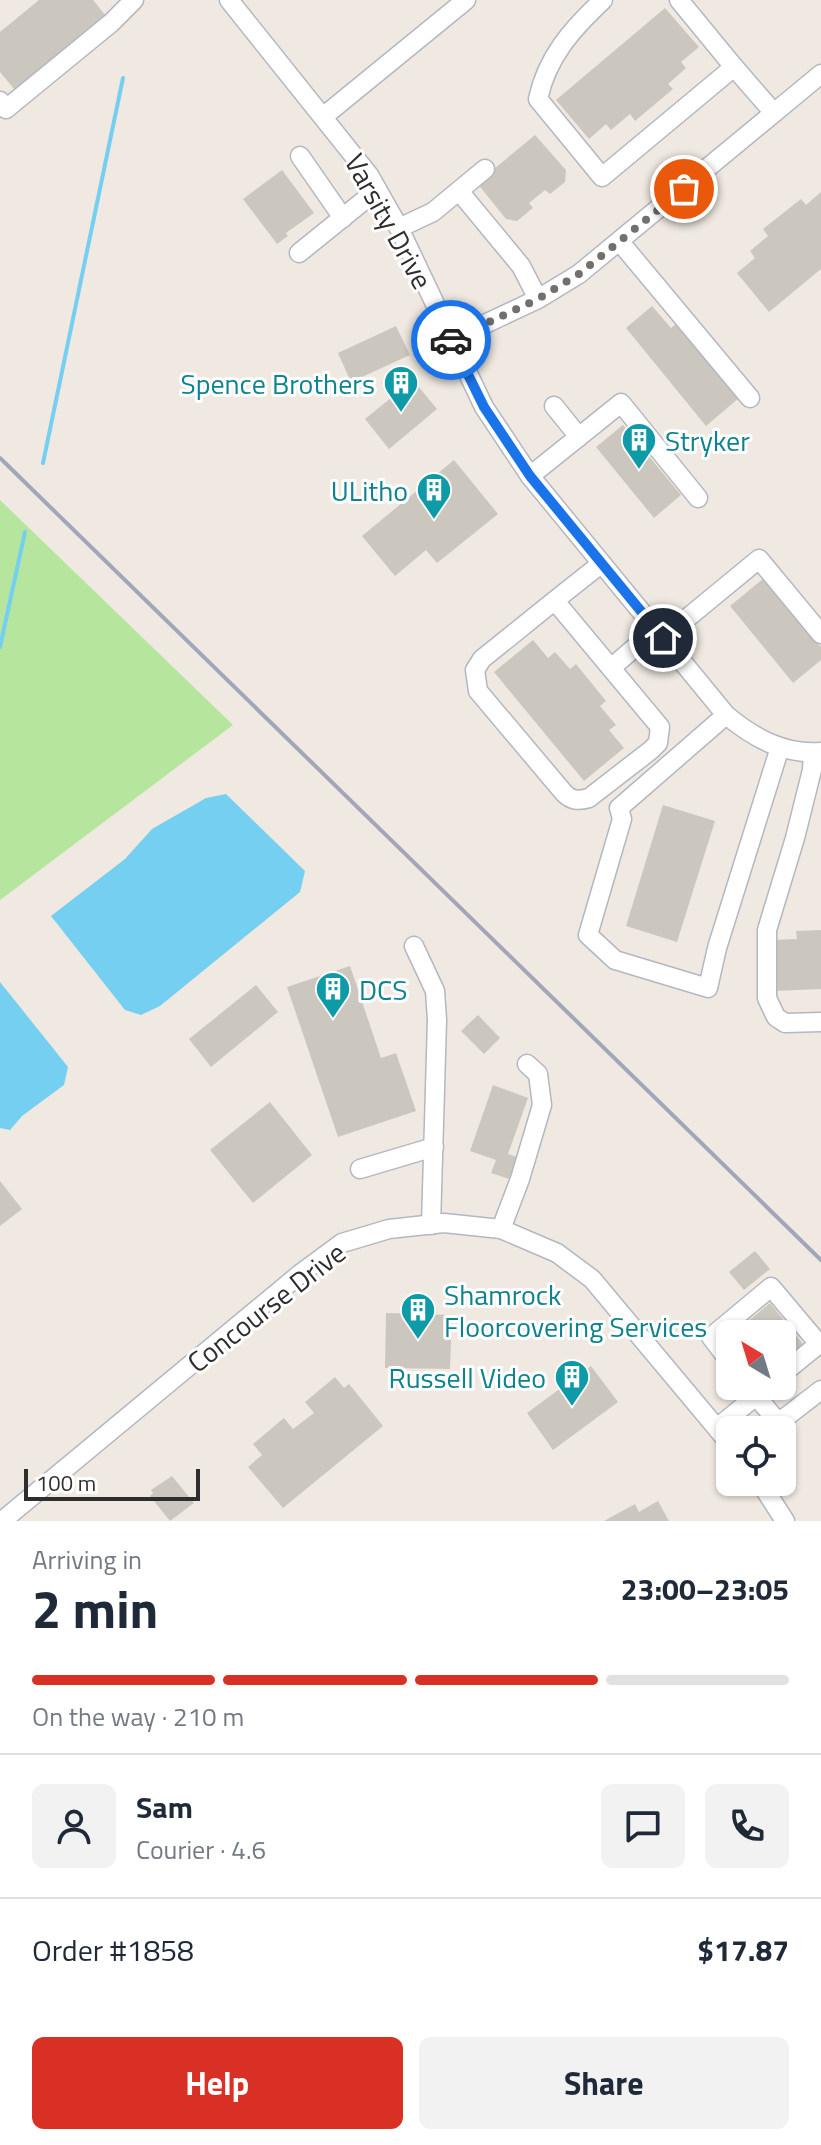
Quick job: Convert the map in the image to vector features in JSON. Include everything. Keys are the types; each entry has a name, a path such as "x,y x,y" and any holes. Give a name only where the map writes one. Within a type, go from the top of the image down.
{"street":[{"path":"0,101 6,109 111,23 134,0"},
{"name":"Varsity Drive","path":"229,0 324,116 377,190 399,228 484,407 530,476 726,715 748,733 780,747 817,753"},
{"path":"324,116 465,0"},
{"path":"603,0 577,24 557,50 543,76 538,99 602,177 734,67"},
{"path":"679,0 774,113"},
{"path":"451,340 538,299 579,274 821,74"},
{"path":"300,156 343,218"},
{"path":"399,228 433,212 485,169"},
{"path":"299,253 377,190"},
{"path":"459,191 521,266 538,299"},
{"path":"620,242 750,398"},
{"path":"530,476 621,403 698,498"},
{"path":"554,406 579,437"},
{"path":"611,668 759,559 821,634"},
{"path":"555,601 660,727 661,734 651,750 589,798 579,801 570,799 478,691 475,670 482,659 601,564"},
{"path":"726,715 619,808 622,819 588,935 615,960 708,988 717,948 780,747"},
{"path":"817,753 767,930 767,998 776,1017 785,1023 821,1022"},
{"path":"414,946 435,991 437,1020 431,1225"},
{"path":"501,1229 542,1105 538,1074 527,1064"},
{"path":"360,1169 434,1147"},
{"name":"Concourse Drive","path":"2,1521 300,1274 342,1243 389,1229 431,1225 501,1229 557,1253 592,1279 716,1427"},
{"path":"731,1320 771,1287 820,1345 796,1363"},
{"path":"764,1400 776,1420 782,1420 821,1390"},
{"path":"729,1416 746,1400"},
{"path":"769,1496 785,1521"}],"green space":[{"path":"0,500 233,725 0,900"}],"water":[{"path":"226,794 305,871 300,892 160,1006 141,1015 125,1010 51,916 125,859 152,829 206,798"},
{"path":"0,982 68,1067 64,1085 22,1116 10,1130 0,1128"}],"building":[{"path":"39,0 93,0 106,16 15,90 0,72 0,32"},
{"path":"665,8 699,47 681,62 686,68 668,84 673,89 635,121 630,114 611,130 606,124 589,139 556,100"},
{"path":"535,135 566,170 565,182 550,194 545,190 529,203 533,208 517,221 506,219 477,183"},
{"path":"282,170 314,213 286,233 288,236 277,244 243,199"},
{"path":"821,192 821,269 769,312 737,273 755,258 750,251 768,236 763,229 801,199 806,205"},
{"path":"652,306 671,328 677,323 739,398 706,426 626,328"},
{"path":"396,326 410,355 351,382 338,353"},
{"name":"Spence Brothers","path":"413,380 437,409 389,449 365,419"},
{"name":"Stryker","path":"623,425 681,495 654,518 596,447"},
{"name":"ULitho","path":"454,460 498,514 437,563 426,550 395,576 362,536"},
{"path":"764,578 821,647 821,660 793,683 730,606"},
{"path":"533,640 548,658 555,652 570,669 576,664 606,701 600,706 616,725 609,730 624,748 584,781 494,672"},
{"path":"663,805 715,821 677,942 626,926"},
{"path":"821,930 821,989 774,991 772,940 797,939 796,931"},
{"name":"DCS","path":"350,966 381,1058 396,1053 416,1111 338,1137 287,987"},
{"path":"256,985 278,1012 211,1067 189,1039"},
{"path":"478,1015 500,1038 484,1054 461,1031"},
{"path":"493,1085 528,1098 508,1154 520,1158 512,1180 491,1173 496,1160 470,1151"},
{"path":"270,1102 312,1155 253,1203 210,1150"},
{"path":"0,1181 22,1209 0,1226"},
{"path":"755,1251 770,1269 744,1290 729,1272"},
{"path":"770,1303 784,1320 750,1320"},
{"name":"Shamrock Floorcovering Services","path":"386,1313 452,1315 450,1369 385,1368"},
{"path":"796,1335 803,1344 796,1349"},
{"name":"Russell Video","path":"591,1366 618,1402 553,1450 527,1413"},
{"path":"335,1377 344,1388 349,1384 383,1426 283,1508 248,1467 262,1455 253,1444 284,1418 293,1429 314,1413 305,1402"},
{"path":"172,1476 194,1503 170,1521 150,1496 153,1493 151,1490"},
{"path":"658,1501 669,1521 604,1521 635,1504 639,1512"}],"waterway":[{"path":"43,463 123,78"},
{"path":"0,647 25,532"}],"railway":[{"path":"0,458 821,1260"}],"way so far":[{"path":"451,340 538,299 579,274 684,189"}],"place":[{"name":"Spence Brothers","path":"401,414"},
{"name":"Stryker","path":"639,471"},
{"name":"ULitho","path":"434,521"},
{"name":"DCS","path":"333,1020"},
{"name":"Shamrock Floorcovering Services","path":"418,1341"},
{"name":"Russell Video","path":"572,1408"}],"route":[{"path":"451,340 484,407 530,476 663,638"}]}
